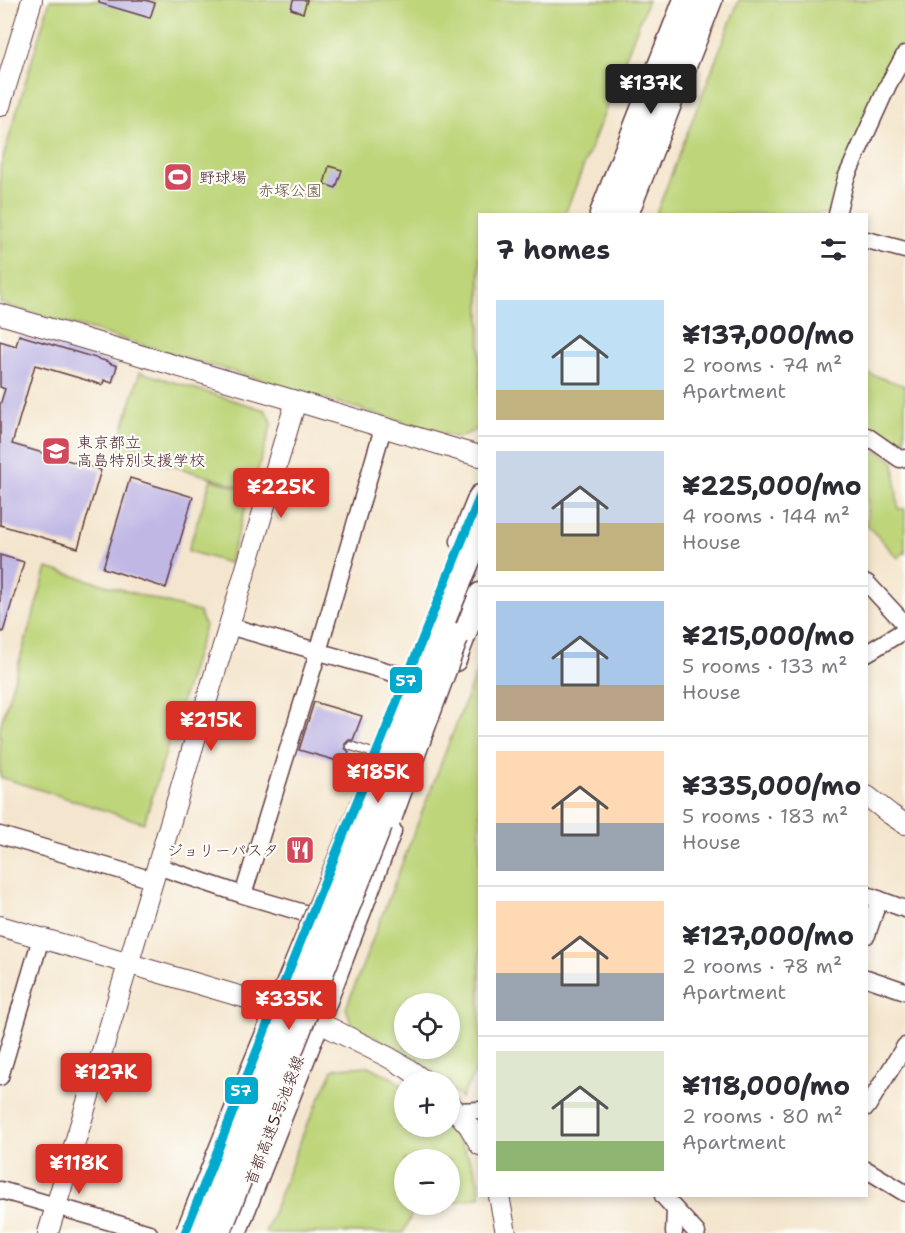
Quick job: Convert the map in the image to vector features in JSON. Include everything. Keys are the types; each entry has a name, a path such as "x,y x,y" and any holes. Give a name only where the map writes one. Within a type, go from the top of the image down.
{"highway":[{"path":"604,213 688,0"},
{"path":"616,213 700,0"},
{"path":"190,1233 250,1080 478,552"},
{"path":"205,1233 478,552"},
{"path":"216,1233 478,552"},
{"name":"首都高速5号池袋線","path":"233,1233 285,1094 478,552"}],"main road":[{"path":"590,213 674,0"},
{"path":"627,213 711,0"},
{"path":"185,1233 478,501"},
{"path":"233,1233 318,1022 478,599"}],"street":[{"path":"0,106 32,0"},
{"path":"837,213 846,177 888,85 905,54"},
{"path":"868,240 905,250"},
{"path":"0,314 478,455"},
{"path":"48,1233 297,401"},
{"path":"243,895 318,652 383,428"},
{"path":"868,436 900,459 905,458"},
{"path":"868,585 905,624"},
{"path":"229,626 407,677"},
{"path":"868,652 905,630"},
{"path":"868,797 905,824"},
{"path":"0,835 243,895 311,915"},
{"path":"868,929 873,897 905,909"},
{"path":"0,926 275,1005 318,1022 411,1071"},
{"path":"0,1077 41,938"},
{"path":"868,978 904,988"},
{"path":"868,1105 905,1046"},
{"path":"460,1108 478,1110"},
{"path":"460,1115 478,1142"},
{"path":"868,1171 905,1193"},
{"path":"0,1190 148,1233"},
{"path":"499,1197 506,1233"},
{"path":"664,1197 697,1233"},
{"path":"674,1233 675,1210"}],"lane":[{"path":"351,746 376,754"}],"green space":[{"name":"赤塚公園","path":"50,0 648,0 565,213 478,213 478,429 458,438 0,303 0,168"},
{"path":"739,0 905,0 905,42 880,87 830,213 656,213"},
{"path":"140,372 265,410 272,422 252,490 117,449"},
{"path":"868,373 905,386 905,452 868,430"},
{"path":"868,444 894,462 898,509 905,509 905,553 898,558 868,526"},
{"path":"211,479 250,492 229,563 188,551"},
{"path":"47,568 199,612 205,626 144,823 0,777 0,727"},
{"path":"478,668 478,1067 461,1098 460,1071 431,1071 413,1059 460,1059 460,993 394,993 394,1048 352,1025 346,1008"},
{"path":"369,1066 394,1080 394,1137 456,1137 474,1168 478,1182 478,1197 460,1201 460,1149 394,1149 394,1215 411,1215 403,1233 265,1233 305,1129 333,1070"}],"building":[{"path":"99,0 145,0 155,3 150,18 99,3"},
{"path":"293,0 307,0 303,13 291,9"},
{"path":"329,166 342,170 336,188 324,184"},
{"path":"19,335 117,366 112,383 104,380 103,385 35,365 12,444 101,470 78,548 0,525 0,405 5,389 0,387 0,341 16,346"},
{"path":"130,478 193,497 166,588 103,568"},
{"path":"0,555 24,562 3,632 0,631"},
{"path":"314,702 362,716 353,740 345,744 349,752 345,763 299,750"}],"transit line":[{"name":"57","path":"185,1233 478,501"}],"place":[{"name":"野球場","path":"178,177"},
{"name":"東京都立 高島特別支援学校","path":"56,451"},
{"name":"ジョリーパスタ","path":"300,850"}]}
